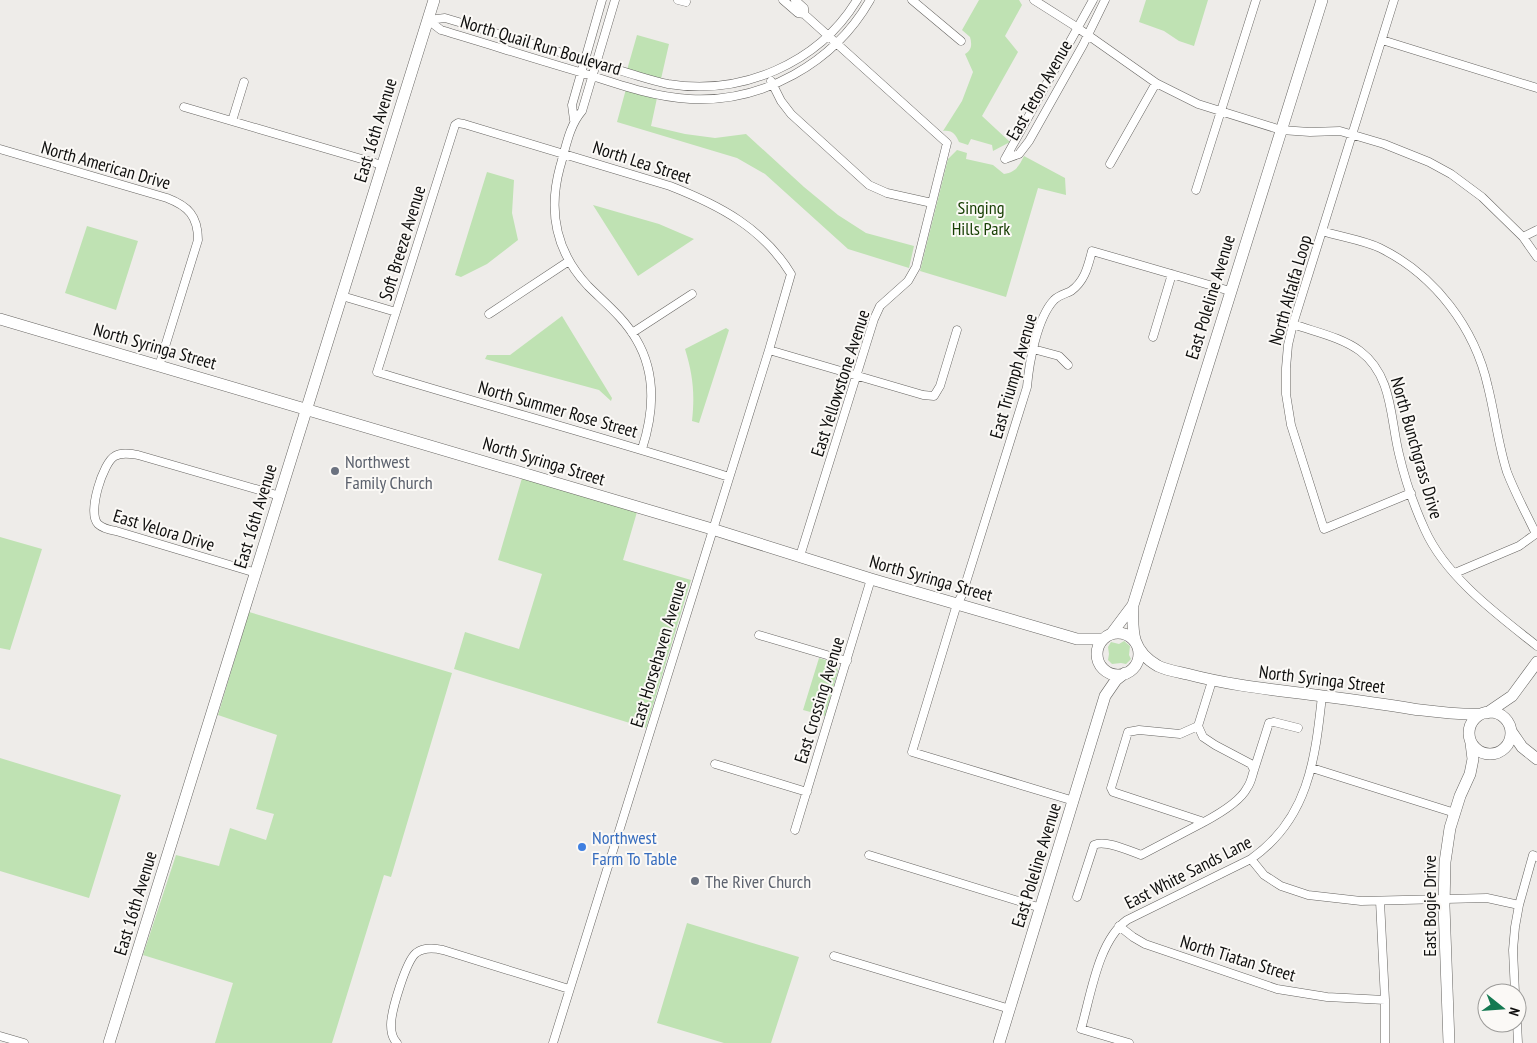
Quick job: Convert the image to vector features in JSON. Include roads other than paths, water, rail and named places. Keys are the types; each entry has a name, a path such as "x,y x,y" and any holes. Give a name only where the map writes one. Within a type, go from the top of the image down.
{"street":[{"name":"East 16th Avenue","path":"109,1043 434,0"},
{"path":"602,0 572,105 574,120 564,154 555,195 554,211 561,244 570,261 588,286 632,333 645,359 652,393 651,416 642,449"},
{"path":"574,120 582,111 615,0"},
{"path":"783,0 798,13 804,14 836,45"},
{"path":"795,0 804,8 804,14"},
{"name":"North Quail Run Boulevard","path":"428,20 445,18 666,84 706,87 725,85 768,74 813,50 828,38 850,12 857,0"},
{"name":"North Quail Run Boulevard","path":"428,20 440,30 639,90 690,99 730,97 773,84 814,63 836,45 859,19 870,0"},
{"path":"912,0 961,41"},
{"path":"1034,0 1088,34 1156,82 1198,104 1281,130 1310,132 1340,131 1407,152 1451,174 1498,210 1523,237 1537,257"},
{"name":"East Teton Avenue","path":"1093,0 1005,159 1019,154 1029,141 1105,0"},
{"path":"1196,190 1256,0"},
{"name":"East Poleline Avenue","path":"1108,636 1125,618 1133,605 1322,0"},
{"name":"North Alfalfa Loop","path":"1394,0 1293,324 1288,345 1286,394 1291,425 1324,529 1411,493"},
{"path":"1382,40 1537,88"},
{"name":"East Yellowstone Avenue","path":"800,556 874,319 880,306 913,276 947,143 836,45"},
{"path":"768,74 781,101 791,114 869,185 887,193 932,203"},
{"path":"232,121 244,82"},
{"path":"1110,164 1156,82"},
{"path":"184,106 382,165"},
{"name":"North Lea Street","path":"458,123 670,186 718,206 747,224 765,241 792,274"},
{"name":"Soft Breeze Avenue","path":"377,372 452,132 458,123"},
{"name":"North American Drive","path":"0,149 179,202 192,214 198,228 198,240 159,366"},
{"path":"1523,237 1537,230"},
{"path":"1322,231 1379,248 1412,267 1441,294 1463,324 1478,352 1508,472 1536,533 1519,546 1455,574"},
{"name":"East Triumph Avenue","path":"1074,801 912,752 957,604 962,596 1027,387 1029,364 1033,350 1045,313 1056,298 1070,292 1080,283 1087,272 1092,251 1230,291"},
{"path":"489,314 570,261"},
{"name":"East Horsehaven Avenue","path":"553,1043 792,274"},
{"path":"1153,337 1172,274"},
{"path":"632,333 692,294"},
{"path":"342,296 396,312"},
{"name":"North Syringa Street","path":"0,319 1077,640 1108,636"},
{"name":"North Bunchgrass Drive","path":"1293,324 1340,340 1360,351 1376,368 1387,388 1399,454 1425,531 1455,574 1478,598 1537,646"},
{"path":"769,350 923,395 934,396 940,386 957,330"},
{"path":"1033,350 1059,356 1068,365"},
{"name":"North Summer Rose Street","path":"377,372 642,449 729,477"},
{"name":"East Velora Drive","path":"256,574 116,532 98,524 93,508 105,468 113,456 118,454 138,455 280,496"},
{"name":"East Crossing Avenue","path":"795,830 871,579"},
{"name":"East Poleline Avenue","path":"1133,605 1132,635 1136,643"},
{"path":"1122,633 1128,635 1136,643 1138,659 1128,671 1111,673 1102,668 1098,660 1098,647 1108,636 1122,633"},
{"path":"760,635 847,661"},
{"name":"North Syringa Street","path":"1077,640 1098,660"},
{"name":"North Syringa Street","path":"1136,643 1144,654 1158,666"},
{"name":"East Poleline Avenue","path":"1098,660 1103,672 1105,696"},
{"path":"1470,740 1472,724 1484,713 1512,696 1537,662"},
{"name":"North Syringa Street","path":"1128,671 1158,666 1253,688 1453,715 1484,713"},
{"name":"East Poleline Avenue","path":"1000,1043 1105,696 1116,680 1128,671"},
{"path":"1212,680 1198,726 1203,737 1251,764 1254,770"},
{"name":"East White Sands Lane","path":"1129,1043 1081,1029 1104,950 1119,926 1127,920 1251,860 1265,849 1285,828 1299,802 1312,768 1322,696"},
{"path":"1496,753 1509,743 1512,696"},
{"path":"1484,713 1500,715 1532,756"},
{"path":"1453,715 1466,729 1470,740 1481,752 1496,753 1506,751 1532,756"},
{"path":"1077,897 1094,845 1097,843 1114,846 1141,855 1216,816 1231,806 1247,790 1269,723 1274,722 1298,728"},
{"path":"1198,726 1180,734 1139,730 1128,732 1111,788 1113,792 1204,822"},
{"name":"East Bogie Drive","path":"1449,1043 1444,898 1445,862 1450,828 1470,774 1473,759 1470,740"},
{"name":"East Bogie Drive","path":"1470,774 1480,763 1496,753"},
{"path":"715,764 807,792"},
{"path":"1312,768 1455,813"},
{"path":"869,855 1041,908"},
{"path":"1515,983 1513,938 1519,905 1535,856"},
{"path":"1251,860 1264,875 1281,886 1308,895 1361,901 1487,898 1519,905"},
{"path":"1380,901 1385,1000 1385,1043"},
{"name":"North Tiatan Street","path":"1119,926 1132,937 1145,944 1270,987 1327,997 1385,1000"},
{"path":"397,1043 393,1038 391,1024 396,1001 409,964 414,956 422,950 436,948 570,989"},
{"path":"834,956 1010,1009"},
{"path":"0,1036 24,1043"}],"place":[{"name":"Northwest Family Church","path":"335,471"},
{"name":"Northwest Farm To Table","path":"582,847"},
{"name":"The River Church","path":"695,881"}],"park label":[{"name":"Singing Hills Park","path":"981,217"}]}
